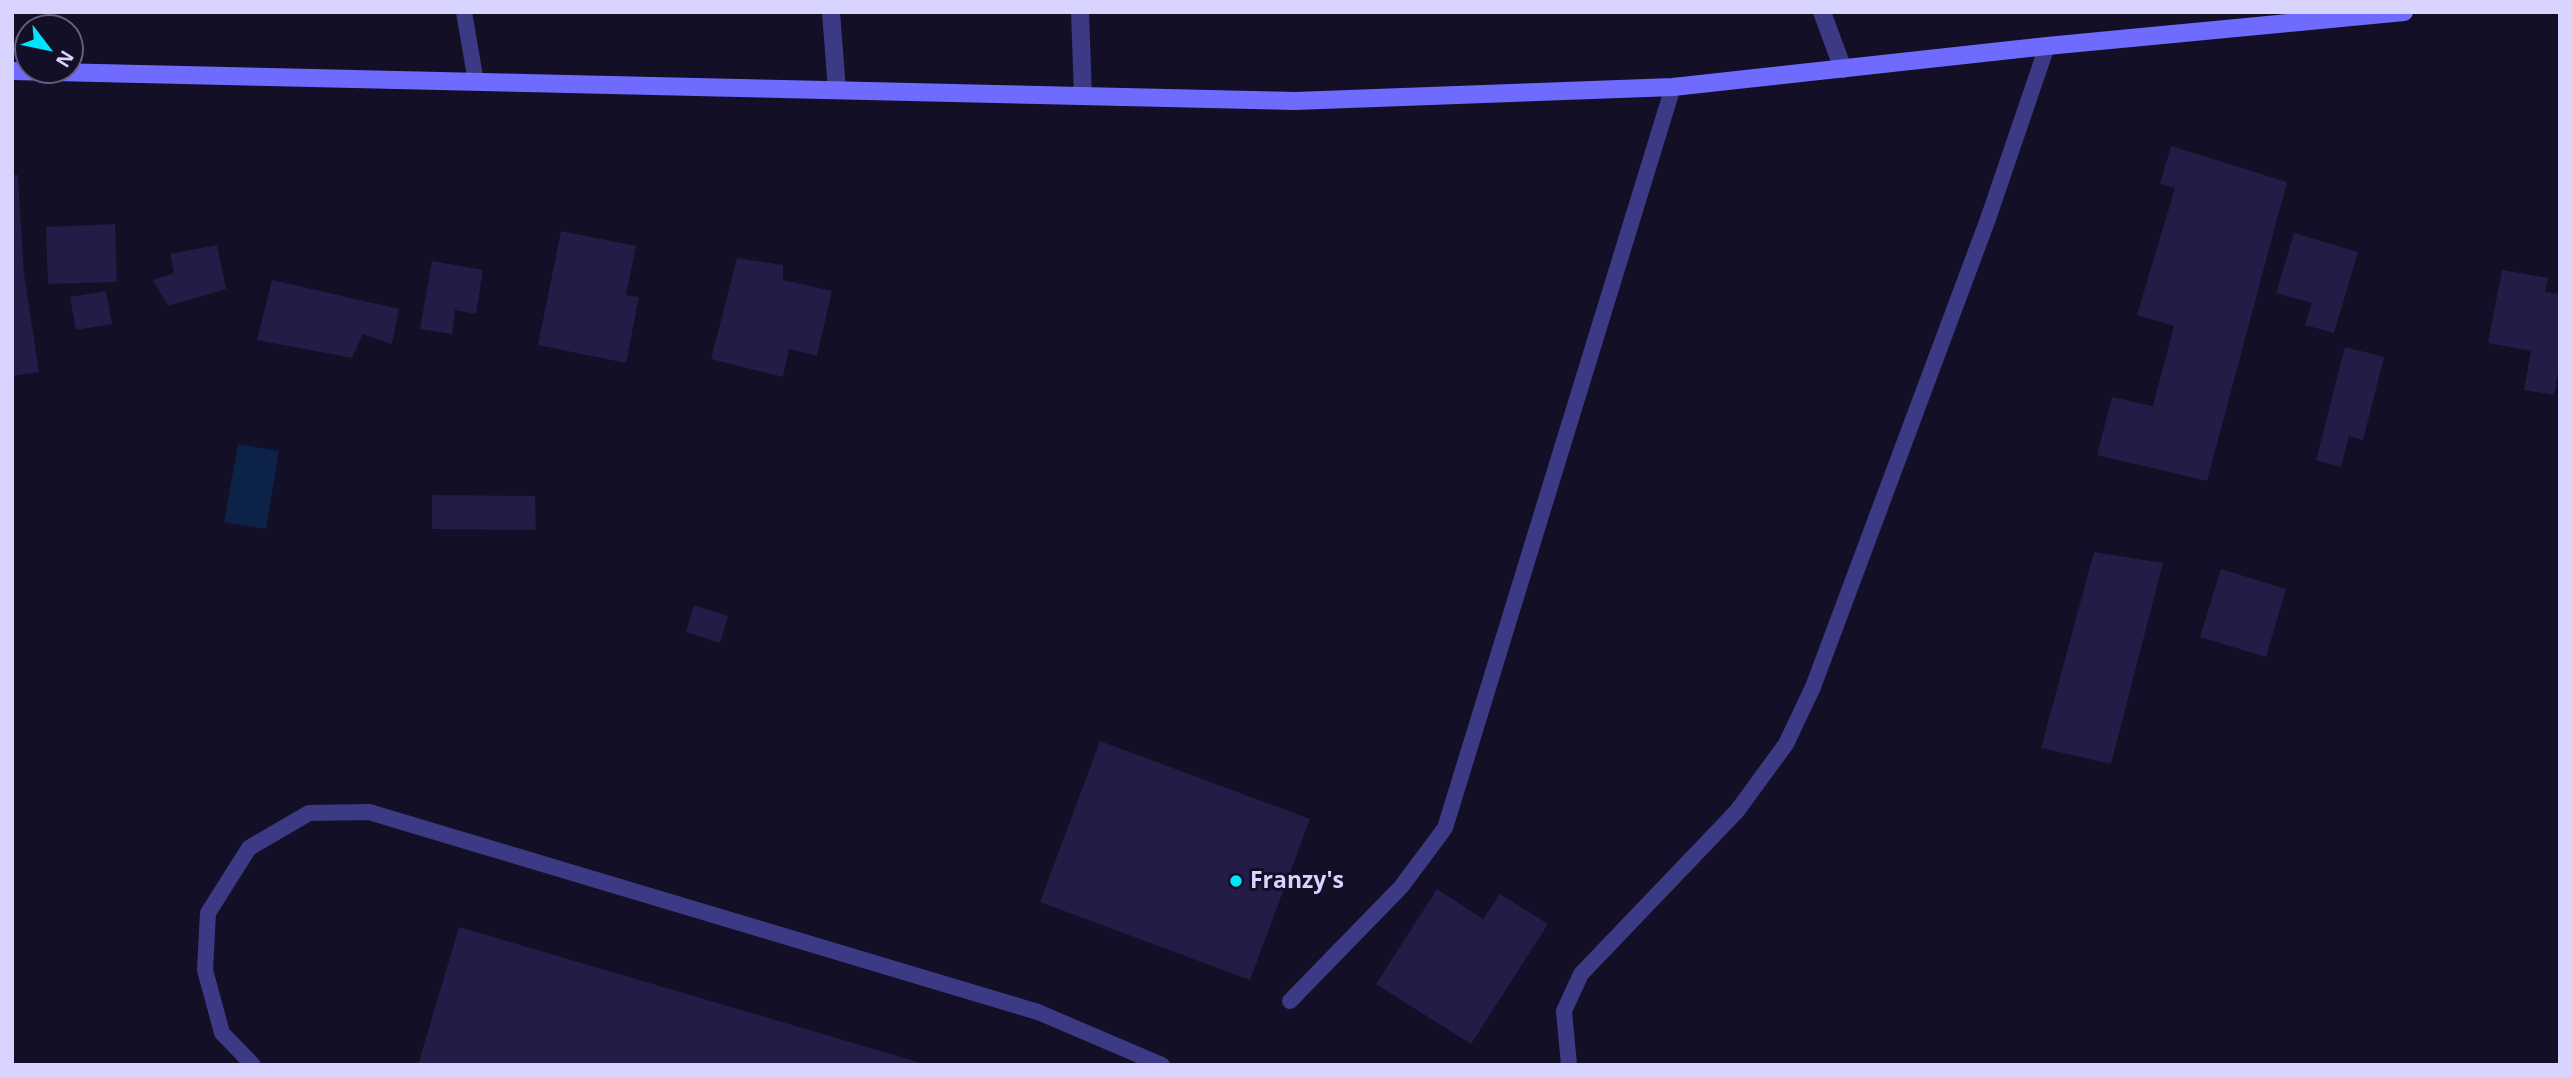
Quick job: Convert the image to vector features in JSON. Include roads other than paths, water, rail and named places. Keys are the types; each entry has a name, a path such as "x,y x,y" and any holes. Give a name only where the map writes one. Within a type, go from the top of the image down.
{"street":[{"path":"831,12 837,90"},
{"path":"1080,12 1083,96"},
{"path":"1822,12 1843,69"},
{"path":"12,71 1295,101 1673,87 2048,46 2404,12"}],"lane":[{"path":"464,12 476,82"},
{"path":"1569,1065 1564,1011 1581,974 1737,811 1786,744 1813,687 1988,219 2048,46"},
{"path":"1290,1001 1401,887 1445,828 1673,87"},
{"path":"253,1065 222,1033 205,970 208,913 249,848 309,813 369,812 1038,1013 1161,1065"}],"water":[{"path":"238,444 279,451 266,529 224,522"}],"place":[{"name":"Franzy's","path":"1236,881"}]}
